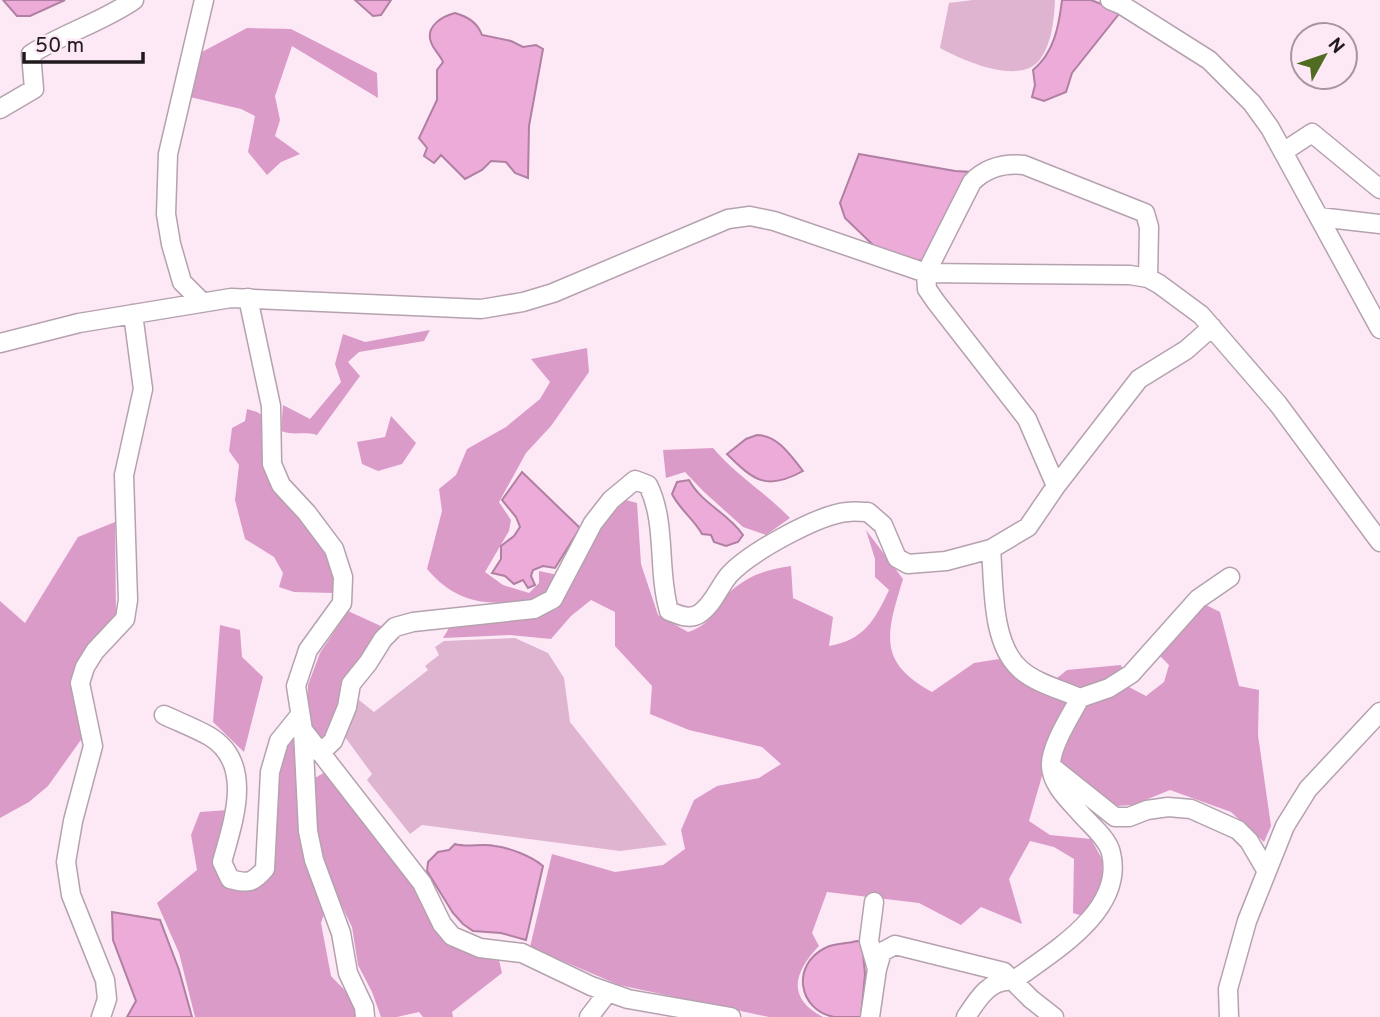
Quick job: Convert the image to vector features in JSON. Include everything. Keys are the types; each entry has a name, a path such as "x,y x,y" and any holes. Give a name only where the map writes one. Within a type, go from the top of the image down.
{"street":[{"path":"0,109 34,89 31,54 134,0"},
{"path":"202,302 182,282 166,214 168,154 204,0"},
{"path":"1110,0 1209,60 1252,103 1283,152 1380,329"},
{"path":"1283,152 1312,133 1380,189"},
{"path":"1056,486 1027,419 926,289 926,273 972,181 979,174 1008,164 1024,165 1145,213 1149,227 1148,278"},
{"path":"0,343 79,323 231,298 481,309 513,304 553,292 727,219 750,216 774,221 926,273 1130,275 1148,278 1181,299 1212,327 1278,404 1380,542"},
{"path":"1319,218 1380,225"},
{"path":"248,298 271,406 272,464 281,485 307,513 334,549 343,577 342,603 308,650 296,686 308,831 314,860 341,933 348,973 364,1007 365,1017"},
{"path":"101,1017 107,999 105,980 71,895 66,862 73,821 93,746 80,683 85,667 95,651 125,619 128,600 124,475 143,389 133,314"},
{"path":"320,753 333,741 347,707 351,684 383,639 395,628 413,622 534,609 553,599 593,523 611,500 635,480 648,485 656,502 664,593 669,611 684,617 699,614 712,601 728,576 741,564 792,531 845,512 868,512 883,525 897,558 908,564 946,561 991,549 1028,527 1056,486 1139,379 1186,350 1212,327"},
{"path":"991,549 998,623 1005,651 1021,671 1080,698"},
{"path":"966,1017 987,989 1003,980 1013,981 1089,922 1101,908 1112,874 1111,851 1059,789 1051,766 1057,742 1080,698 1109,688 1131,674 1198,599 1230,577"},
{"path":"1229,1017 1228,989 1247,921 1285,826 1308,789 1380,712"},
{"path":"164,715 211,737 225,750 234,765 238,787 236,811 222,862 230,879 246,883 255,881 265,869 270,772 279,741 301,723"},
{"path":"301,723 320,753 422,883 442,924 452,936 480,948 522,953 628,999 731,1017"},
{"path":"1051,766 1115,817 1129,817 1147,810 1168,807 1191,809 1238,830 1249,841 1266,870"},
{"path":"874,902 869,941 877,968"},
{"path":"870,1017 882,952 895,945 1004,972 1054,1017"},
{"path":"589,1017 608,992"}],"shaded area":[{"path":"3,0 65,0 30,16 17,16"},
{"path":"355,0 391,0 381,15 373,16"},
{"path":"973,0 1055,0 1050,38 1041,58 1032,66 1007,71 977,65 940,48 949,3"},
{"path":"1062,0 1091,0 1117,10 1119,14 1072,73 1066,92 1044,101 1032,97 1035,85 1033,70 1051,47"},
{"path":"455,13 472,21 482,35 511,41 523,47 536,45 543,49 529,126 528,178 515,173 506,162 491,161 482,170 465,179 441,155 434,163 424,156 427,148 419,138 437,100 437,70 443,62 432,45 431,31 441,19"},
{"path":"247,28 291,29 377,73 378,98 292,46 275,96 280,120 275,136 300,154 281,162 267,175 248,152 255,116 241,109 190,97 200,53"},
{"path":"859,154 972,172 923,261 902,258 874,246 845,218 840,203"},
{"path":"430,330 424,341 359,352 348,362 360,376 317,435 281,431 283,405 310,419 341,382 335,364 343,334 365,342"},
{"path":"587,348 589,372 551,426 526,453 499,502 511,520 509,531 485,572 503,585 529,593 539,583 539,571 558,575 544,597 527,600 495,603 467,598 453,592 427,569 442,511 439,489 456,475 467,449 506,427 540,399 550,382 531,359"},
{"path":"247,409 265,417 268,465 328,549 339,575 334,593 294,592 279,587 283,573 274,557 245,539 235,500 239,465 229,451 232,428 245,421"},
{"path":"391,416 416,443 402,464 378,471 362,464 357,442 385,437"},
{"path":"757,435 778,442 803,471 780,481 770,482 753,477 745,471 727,454 746,439"},
{"path":"713,448 790,518 766,535 743,527 685,472 666,478 663,450"},
{"path":"522,472 580,528 555,568 543,566 533,570 531,576 535,585 528,588 523,580 514,584 505,576 492,573 501,559 501,546 514,536 520,527 516,517 502,500"},
{"path":"689,480 701,496 737,527 743,535 738,542 726,546 714,542 711,535 702,534 679,505 672,494 677,482"},
{"path":"622,499 637,503 641,564 658,615 688,632 703,624 725,597 745,580 766,571 791,566 793,598 833,617 829,646 860,634 879,611 889,590 875,577 875,559 866,530 903,579 890,630 894,657 914,681 932,692 974,663 999,659 1021,680 1042,690 1067,670 1121,665 1127,686 1146,696 1164,682 1169,665 1158,654 1202,603 1220,612 1239,686 1259,690 1258,735 1271,826 1264,842 1231,812 1170,790 1133,805 1116,806 1073,774 1047,750 1029,821 1050,835 1091,839 1102,859 1102,892 1086,917 1073,913 1074,859 1054,847 1030,841 1009,879 1022,924 981,907 961,925 919,903 827,892 812,933 819,946 804,965 798,984 803,1002 823,1017 769,1017 619,985 530,947 552,854 615,872 663,865 685,849 681,830 694,800 717,786 759,778 781,764 762,747 689,730 650,714 652,686 615,646 615,612 591,600 571,616 551,639 510,635 443,638 449,628 530,618 557,609 605,518"},
{"path":"115,522 116,616 90,644 83,737 48,786 29,802 0,818 0,601 25,623 78,537"},
{"path":"348,611 383,627 344,678 337,711 325,741 318,739 307,719 308,685 320,653"},
{"path":"220,625 240,630 242,657 263,677 244,752 213,722"},
{"path":"515,638 548,653 564,678 570,722 667,845 620,851 422,825 410,834 367,780 372,774 345,737 359,700 374,712 428,670 425,666 439,655 435,647 444,641"},
{"path":"295,729 326,908 321,923 331,976 355,1001 357,1017 195,1017 179,953 157,903 197,870 191,835 200,812 228,810 224,880 240,891 255,888 272,874 276,776"},
{"path":"327,771 416,885 458,946 499,960 502,973 452,1012 453,1017 423,1017 419,1012 381,1017 358,965 352,927 320,861 313,779"},
{"path":"455,844 490,845 507,849 543,866 526,940 501,933 473,931 453,913 427,871 428,862 438,852 449,850"},
{"path":"112,912 160,920 179,970 192,1017 127,1017 136,1001 113,940"},
{"path":"862,942 865,974 861,1017 834,1017 822,1013 806,997 803,975 807,965 825,948"}]}
